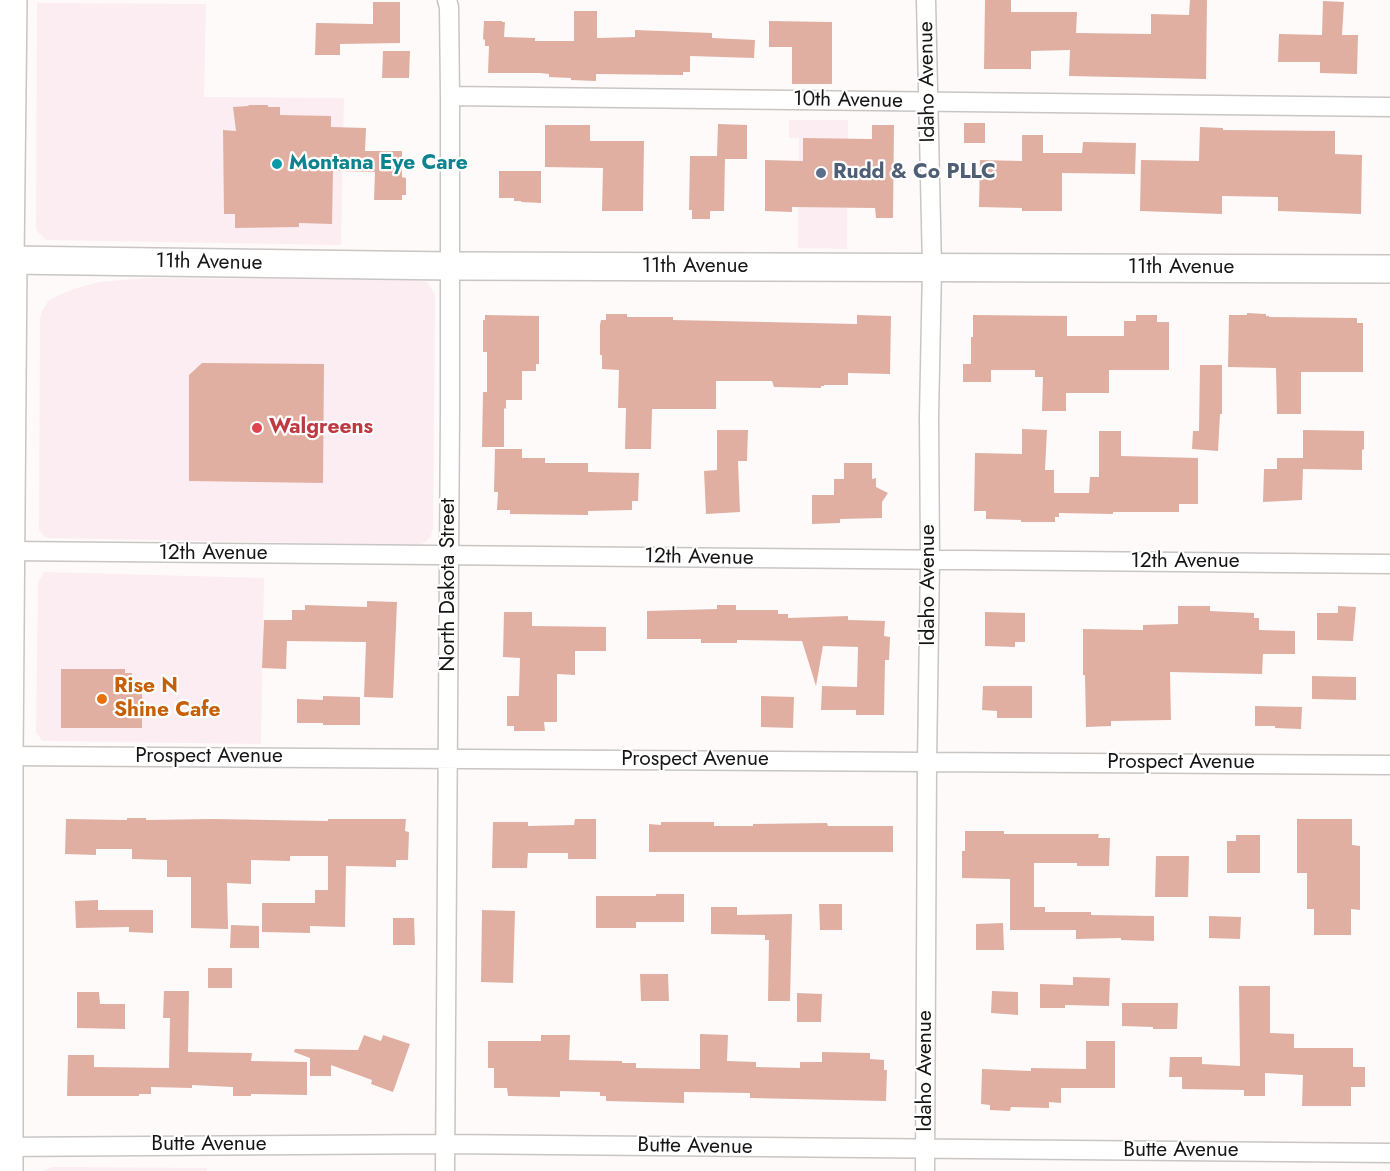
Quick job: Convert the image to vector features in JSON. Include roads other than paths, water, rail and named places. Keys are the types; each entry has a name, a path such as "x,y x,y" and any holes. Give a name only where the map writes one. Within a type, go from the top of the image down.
{"highway":[{"path":"4,1155 3,756 9,551 5,260"}],"main road":[{"path":"5,260 13,0"},
{"name":"11th Avenue","path":"5,260 450,266 1390,268"}],"street":[{"name":"North Dakota Street","path":"445,1171 450,556 450,96 447,0"},
{"name":"Idaho Avenue","path":"926,0 932,268 929,417 926,1171"},
{"name":"10th Avenue","path":"450,96 1390,107"},
{"name":"12th Avenue","path":"9,551 1390,564"},
{"name":"Prospect Avenue","path":"3,756 1390,765"},
{"name":"Butte Avenue","path":"4,1155 445,1144 1390,1153"}],"place":[{"name":"Montana Eye Care","path":"277,164"},
{"name":"Rudd & Co PLLC","path":"821,173"},
{"name":"Walgreens","path":"257,428"},
{"name":"Rise N Shine Cafe","path":"102,699"}]}
